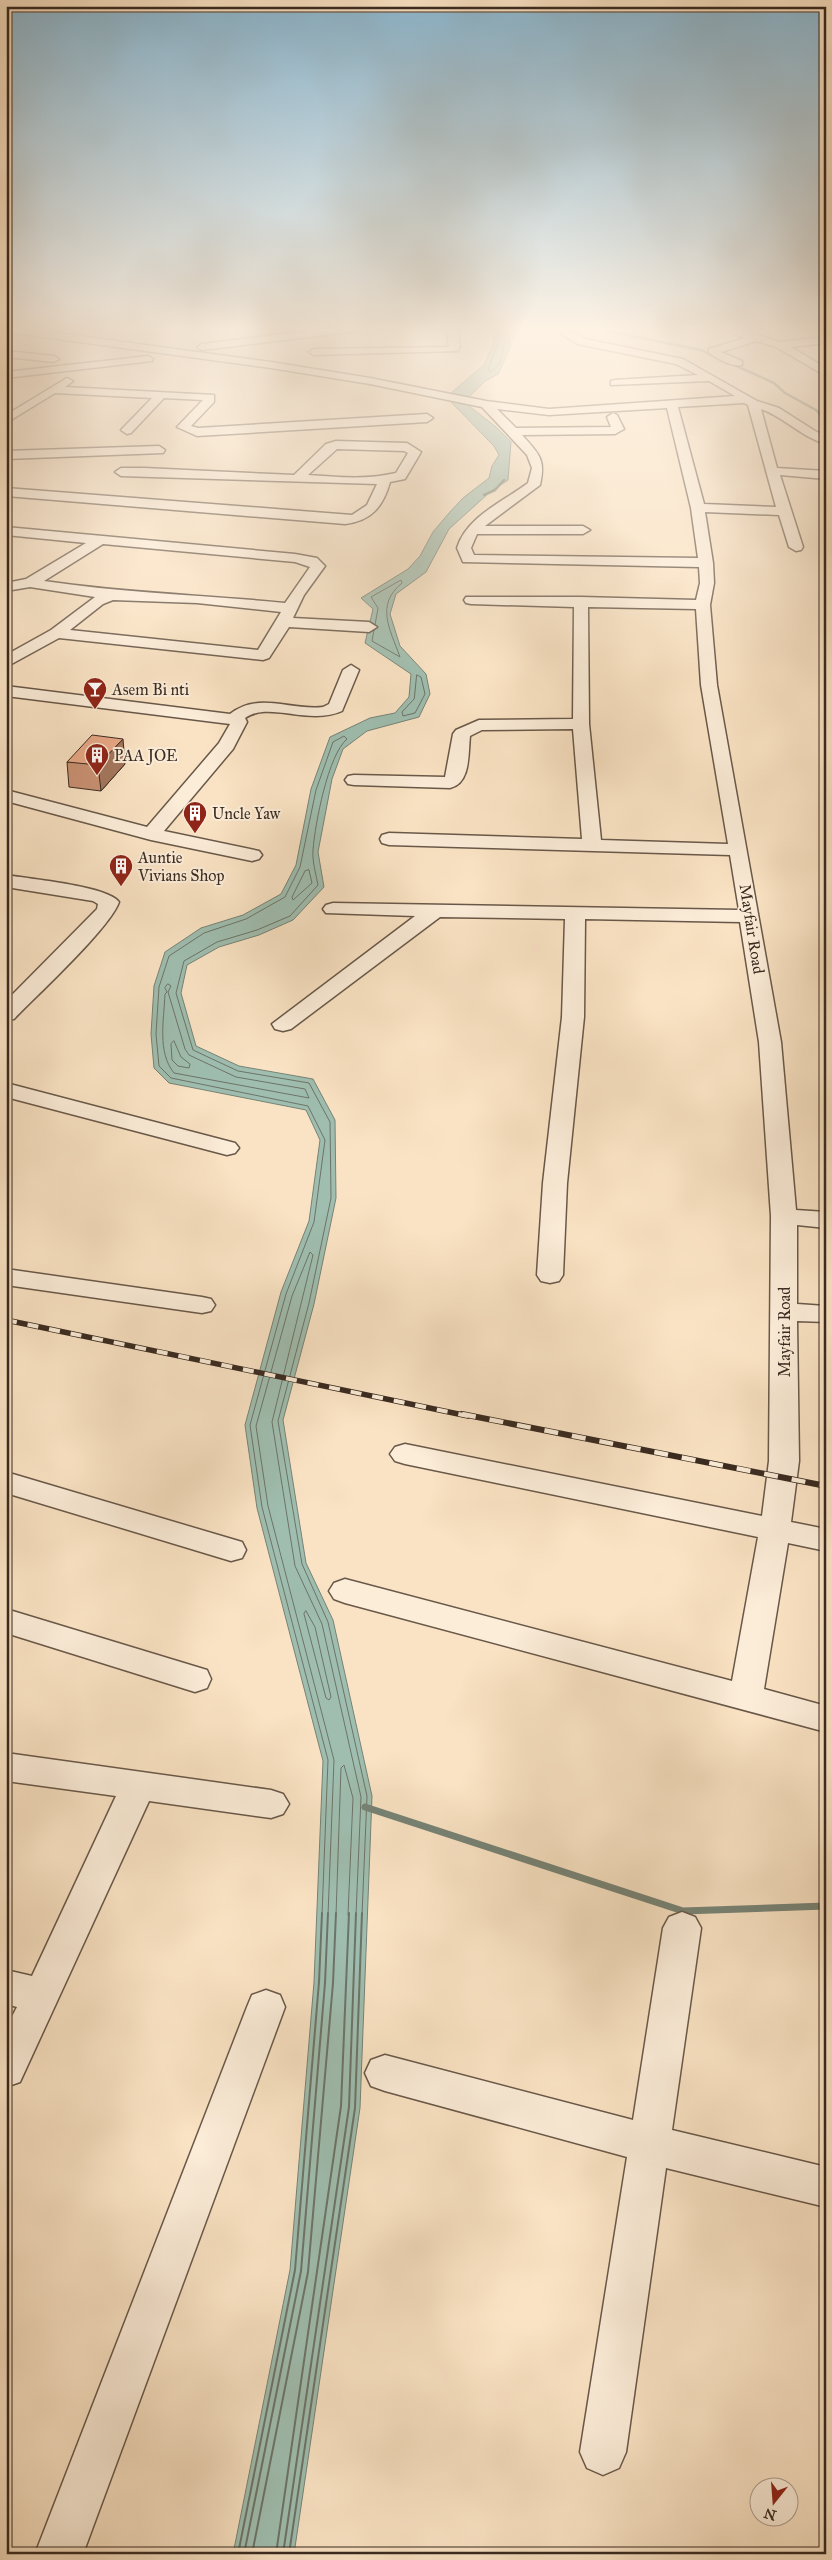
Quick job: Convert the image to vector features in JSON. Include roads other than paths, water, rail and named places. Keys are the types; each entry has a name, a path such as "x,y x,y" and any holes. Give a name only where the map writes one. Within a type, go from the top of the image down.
{"street":[{"path":"524,444 533,454 538,468 535,481 531,488 492,513 463,542 464,554 468,560 628,560 706,563"},
{"name":"Mayfair Road","path":"682,444 698,508 706,563 707,583 704,605 709,685 739,850 770,1042 784,1216 784,1461 775,1530 746,1698"},
{"path":"764,444 783,511 796,546"},
{"path":"121,472 235,477 297,479 384,481 403,474 415,452 413,449 392,446 336,445 330,447 297,479"},
{"path":"6,455 159,450"},
{"path":"772,471 826,475"},
{"path":"204,508 235,477"},
{"path":"8,492 20,478"},
{"path":"8,492 355,520 369,513 384,481"},
{"path":"88,511 104,499"},
{"path":"698,508 783,511"},
{"path":"58,535 73,523"},
{"path":"475,530 583,530"},
{"path":"6,531 312,561 318,566 297,594 288,615 262,655 56,633"},
{"path":"30,583 98,540"},
{"path":"6,587 30,583 100,596 128,594 197,599 369,627"},
{"path":"6,662 56,633 100,596"},
{"path":"471,600 704,605"},
{"path":"581,601 581,724 592,845"},
{"path":"234,719 253,708 320,712 332,710 336,707 352,670"},
{"path":"6,691 234,719 239,722 236,732 227,745 151,834"},
{"path":"354,780 450,783 456,777 462,734 470,729 480,725 581,724"},
{"path":"6,795 151,834 252,855"},
{"path":"389,839 739,850"},
{"path":"6,880 99,896 109,902 106,910 75,944 15,991 6,1014"},
{"path":"333,908 750,916"},
{"path":"283,1024 436,910"},
{"path":"550,1275 556,1183 573,1017 575,912"},
{"path":"6,1090 227,1148"},
{"path":"784,1216 826,1220"},
{"path":"6,1278 202,1305"},
{"path":"784,1312 826,1314"},
{"path":"405,1454 826,1540"},
{"path":"6,1482 231,1550"},
{"path":"345,1591 826,1719"},
{"path":"6,1621 195,1679"},
{"path":"6,1767 271,1804"},
{"path":"6,2069 42,1996 138,1786"},
{"path":"603,2452 682,1928"},
{"path":"6,1987 42,1996"},
{"path":"59,2554 266,2007"},
{"path":"384,2073 650,2144 826,2187"}],"water":[{"path":"493,444 511,444 508,480 490,492 449,529 426,572 396,594 390,614 400,646 426,674 430,694 419,717 367,731 343,749 332,779 318,852 324,887 293,920 259,935 219,947 187,965 181,993 196,1046 239,1066 313,1079 335,1120 336,1198 314,1304 283,1420 306,1563 333,1620 372,1796 360,2108 294,2554 233,2554 290,2270 314,1982 323,1761 257,1508 245,1425 281,1292 309,1221 320,1140 306,1110 169,1083 154,1068 151,1034 154,986 165,952 201,928 243,915 281,894 296,865 311,789 330,737 370,718 395,713 409,697 411,674 365,643 373,609 361,598 408,569 420,556 433,532 449,513 463,498 489,478 492,466 499,455"}],"waterway":[{"path":"484,495 495,490 504,480"},
{"path":"365,1807 683,1911 826,1906"}],"railway":[{"path":"6,1320 468,1416"},
{"path":"462,1414 826,1486"}],"place":[{"name":"Asem Bi nti","path":"95,710"},
{"name":"PAA JOE","path":"97,776"},
{"name":"Uncle Yaw","path":"195,834"},
{"name":"Auntie Vivians Shop","path":"121,887"}]}
